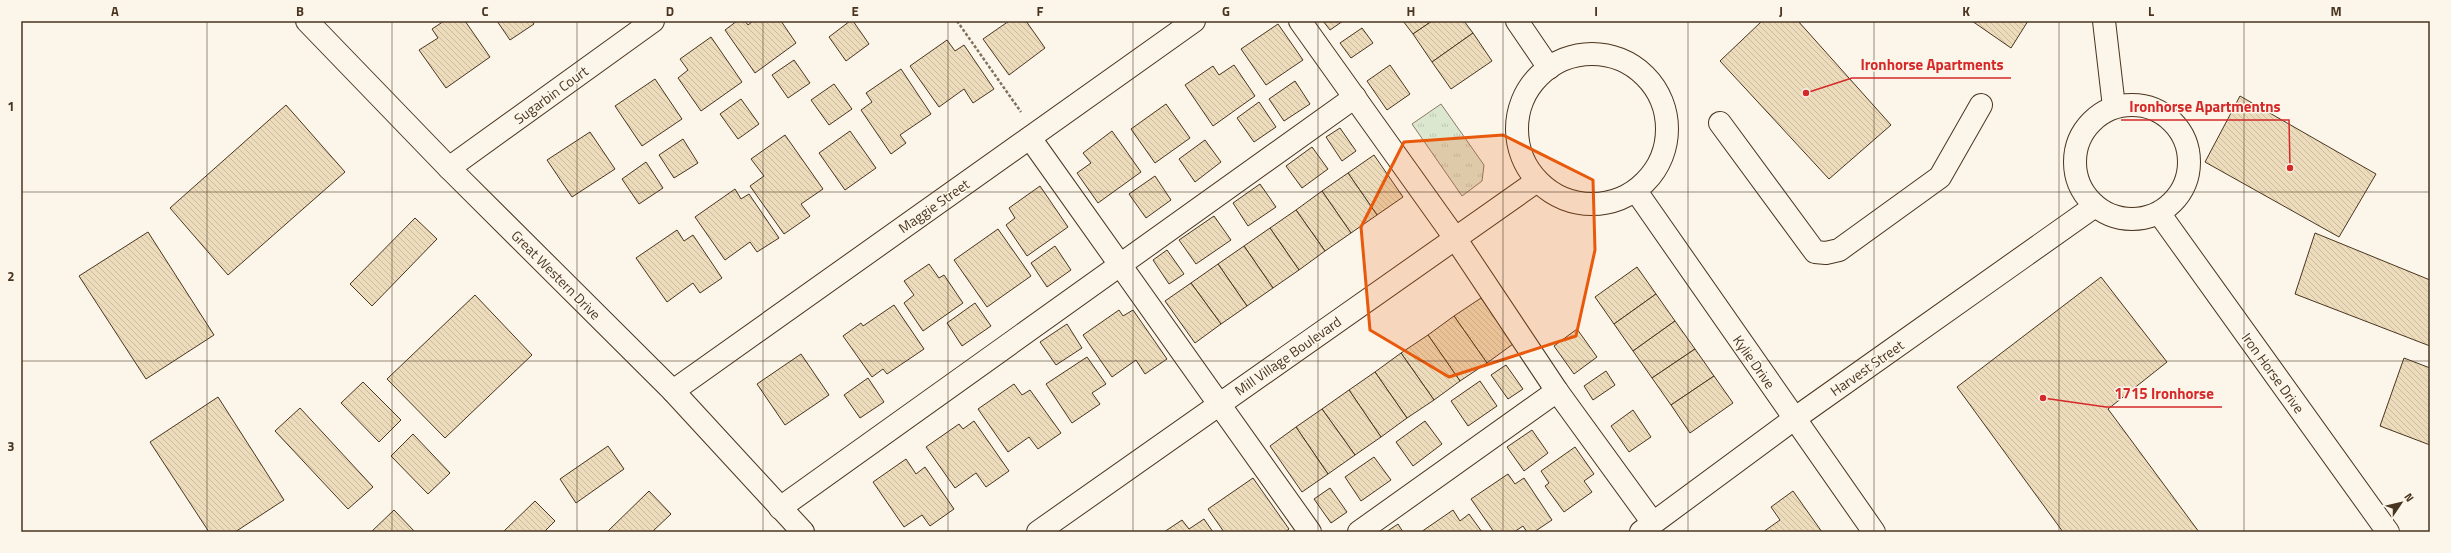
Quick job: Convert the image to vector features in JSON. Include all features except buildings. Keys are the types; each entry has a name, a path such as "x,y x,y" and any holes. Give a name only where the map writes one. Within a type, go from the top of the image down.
{"street":[{"name":"Great Western Drive","path":"307,21 449,168 673,391 803,532"},
{"name":"Sugarbin Court","path":"449,168 653,21"},
{"name":"Maggie Street","path":"673,391 1194,21"},
{"path":"1300,21 1455,238 1647,528"},
{"path":"1517,21 1549,68"},
{"path":"2104,21 2114,107"},
{"path":"1586,53 1612,56 1636,67 1654,86 1665,109 1668,135 1661,160 1646,182 1636,191 1604,204 1578,204 1554,194 1536,181 1520,152 1516,126 1522,100 1535,78 1549,68 1556,62 1586,53"},
{"path":"780,508 1354,97"},
{"path":"1720,123 1815,252 1826,253 1839,250 1940,177 1981,105"},
{"path":"2130,105 2146,106 2161,112 2182,134 2188,148 2187,179 2181,192 2171,204 2159,213 2146,218 2119,218 2095,206 2079,185 2074,158 2077,145 2091,121 2114,107 2130,105"},
{"path":"1033,136 1120,264 1310,532"},
{"name":"Mill Village Boulevard","path":"1038,532 1536,181"},
{"name":"Kylie Drive","path":"1636,191 1874,532"},
{"name":"Harvest Street","path":"1647,528 1794,419 2095,206"},
{"name":"Iron Horse Drive","path":"2159,213 2388,532"},
{"path":"1359,532 1557,391"}],"path":[{"path":"957,21 1033,136"}],"highlighted area":[{"path":"1503,135 1593,180 1595,250 1576,336 1449,377 1370,330 1361,227 1404,142"}],"green space":[{"path":"1441,104 1484,165 1482,181 1462,196 1412,124"}],"place":[{"name":"Ironhorse Apartments","path":"1806,93"},
{"name":"Ironhorse Apartmentns","path":"2290,168"},
{"name":"1715 Ironhorse","path":"2043,398"}]}
